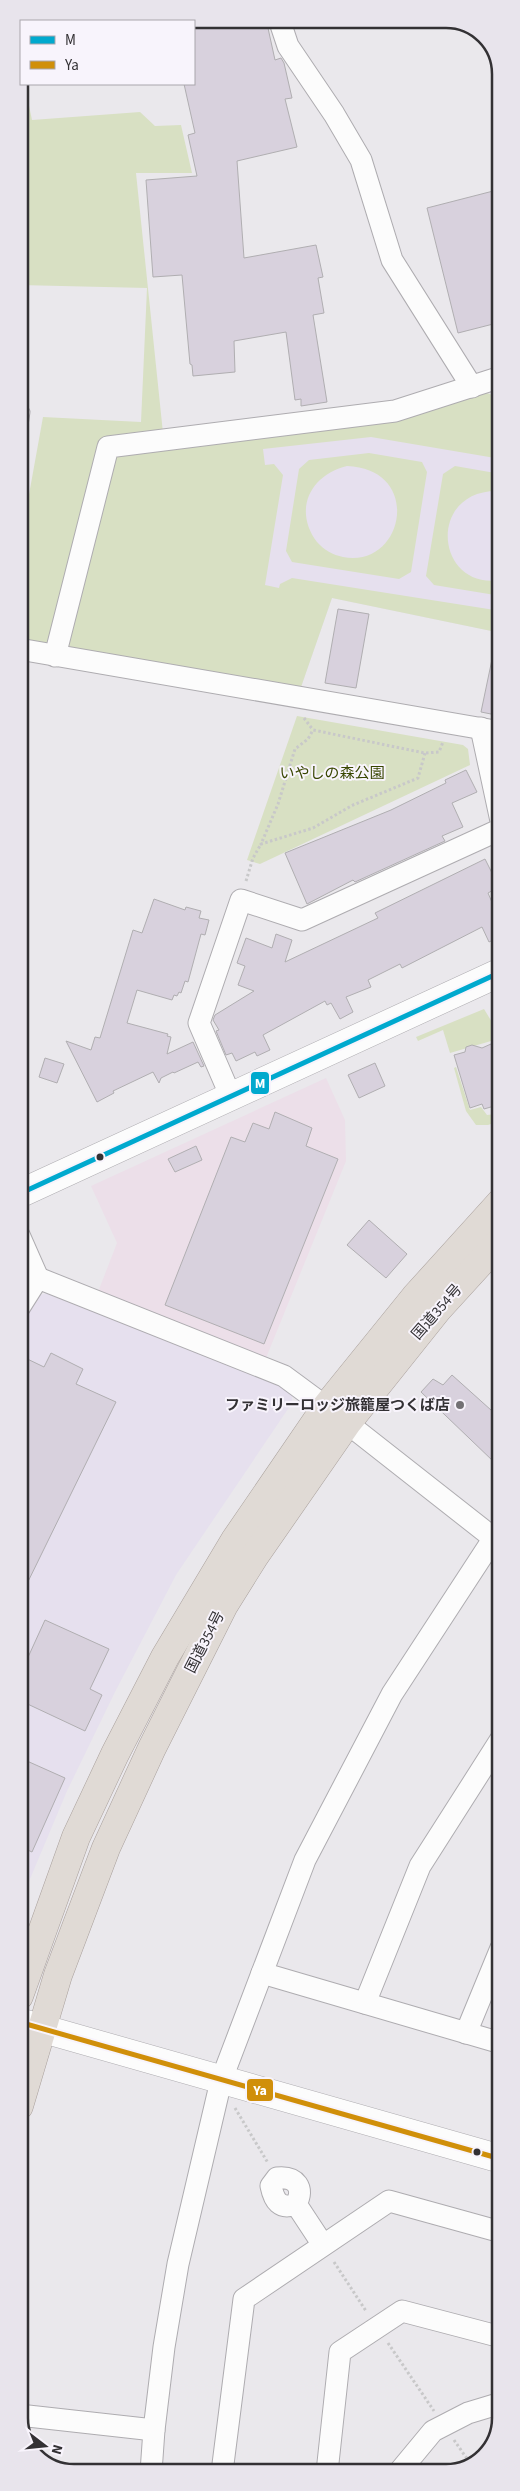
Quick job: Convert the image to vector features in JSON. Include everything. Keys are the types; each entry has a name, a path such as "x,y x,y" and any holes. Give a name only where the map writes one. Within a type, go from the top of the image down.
{"highway":[{"name":"国道354号","path":"28,2040 30,2025 58,1975 106,1848 152,1748 224,1605 337,1415 415,1297 492,1212"},
{"name":"国道354号","path":"28,1971 76,1837 152,1684 235,1540 337,1415 492,1250"}],"street":[{"path":"282,28 288,46 334,114 361,160 392,260 472,387"},
{"path":"55,656 108,447 394,411 492,383"},
{"path":"28,651 491,730"},
{"path":"231,1097 199,1023 240,900 302,920 492,833"},
{"path":"28,1190 492,976"},
{"path":"28,1255 38,1278 284,1376 492,1531"},
{"path":"28,1294 38,1278"},
{"path":"152,2463 154,2430 178,2264 221,2081 305,1860 392,1694 492,1545"},
{"path":"365,2003 420,1866 492,1753"},
{"path":"466,2033 492,1970"},
{"path":"262,1973 492,2040"},
{"path":"30,2025 221,2081 492,2156"},
{"path":"277,2178 286,2177 295,2181 300,2188 300,2196 296,2204 323,2245"},
{"path":"223,2463 244,2299 389,2201 492,2230"},
{"path":"328,2464 340,2352 402,2311 492,2335"},
{"path":"406,2464 433,2431 468,2413 492,2406"},
{"path":"28,2416 154,2430"}],"path":[{"path":"240,900 253,858 278,804 295,749 308,739 313,730 425,753 439,752 446,736"},
{"path":"260,844 313,828 353,805 418,778 425,753"},
{"path":"234,2106 277,2178"},
{"path":"323,2245 377,2328 467,2458"}],"shaded area":[{"path":"492,395 492,631 332,598 300,690 114,458"},
{"path":"326,1078 345,1120 346,1161 266,1358 98,1292 117,1243 91,1186"},
{"path":"48,1293 280,1385 292,1394 292,1403 176,1575 115,1692 67,1791 28,1885 28,1313 40,1295"}],"green space":[{"path":"28,101 32,120 140,112 155,126 181,125 192,173 136,173 163,433 102,443 50,640 46,643 28,642 28,500 43,417 141,422 147,288 28,285"},
{"path":"482,391 492,395 492,457 371,437 263,449 265,465 274,464 283,475 265,585 279,588 280,584 292,578 492,610 492,631 332,598 300,690 71,649 66,641 114,458 119,454"},
{"path":"369,453 422,462 427,472 411,572 399,579 292,562 286,551 299,469 309,460","holes":["347,466 371,471 387,483 396,499 397,517 391,534 380,548 364,557 343,557 332,553 317,542 310,530 306,518 306,506 309,495 323,477 334,471"]},
{"path":"455,466 492,472 492,492 477,494 460,505 450,520 448,538 452,556 462,570 479,579 492,580 492,595 434,585 426,576 443,474"},
{"name":"いやしの森公園","path":"297,716 463,745 468,749 470,765 260,864 247,860"},
{"path":"484,1009 492,1022 492,1044 491,1041 450,1053 443,1030 418,1041 416,1037"},
{"path":"456,1067 470,1110 481,1107 487,1115 492,1114 492,1124 476,1125 466,1111 454,1068"}],"building":[{"path":"195,28 268,28 275,60 281,58 284,63 292,98 285,99 297,147 237,161 244,258 316,245 323,277 318,278 324,313 313,315 327,402 301,406 301,399 295,400 286,332 234,341 235,372 193,376 192,365 190,364 182,275 153,277 146,180 197,176 188,135 195,133 184,85 195,85"},
{"path":"492,191 492,324 458,333 427,208"},
{"path":"338,609 369,614 356,688 325,683"},
{"path":"492,659 492,714 481,712"},
{"path":"466,770 477,792 452,803 463,827 442,836 445,841 355,882 353,880 307,904 285,853 391,810 446,783 445,780"},
{"path":"485,859 492,873 492,891 488,893 492,902 492,940 489,942 482,927 402,968 400,964 368,980 371,987 346,997 353,1012 340,1019 331,1003 327,1005 325,1001 263,1035 270,1050 257,1056 255,1052 236,1061 232,1053 226,1055 216,1031 219,1030 213,1020 215,1015 254,991 238,985 245,966 237,963 246,938 272,948 276,934 292,940 285,962 378,918 375,913"},
{"path":"154,899 185,910 186,907 201,911 199,918 209,920 205,935 201,934 188,982 185,981 181,993 179,992 177,996 174,995 172,1000 137,990 127,1023 168,1034 167,1036 171,1037 167,1054 193,1042 204,1066 201,1067 198,1062 161,1078 159,1083 153,1072 113,1091 114,1093 97,1102 66,1041 91,1050 95,1037 100,1038 133,930 142,933"},
{"path":"491,1044 492,1047 492,1107 484,1109 482,1104 470,1108 454,1055 465,1052 466,1047 472,1045 482,1048"},
{"path":"45,1058 64,1064 57,1083 39,1077"},
{"path":"375,1063 385,1086 359,1098 348,1075"},
{"path":"275,1112 312,1128 306,1146 338,1159 264,1344 165,1305 231,1137 245,1142 253,1123 269,1129"},
{"path":"196,1146 202,1160 175,1172 168,1159"},
{"path":"369,1220 407,1254 386,1278 347,1245"},
{"path":"51,1353 83,1369 76,1384 116,1402 28,1582 28,1359 44,1367"},
{"name":"ファミリーロッジ旅籠屋つくば店","path":"452,1375 492,1411 492,1460 421,1392 433,1379 443,1385"},
{"path":"45,1620 109,1649 90,1689 102,1695 85,1731 28,1704 28,1657"},
{"path":"28,1761 65,1778 32,1852 28,1850"}],"transit line":[{"name":"M","path":"28,1190 492,976"},
{"name":"Ya","path":"28,2025 492,2156"}],"place":[{"name":"ファミリーロッジ旅籠屋つくば店","path":"460,1405"}]}
